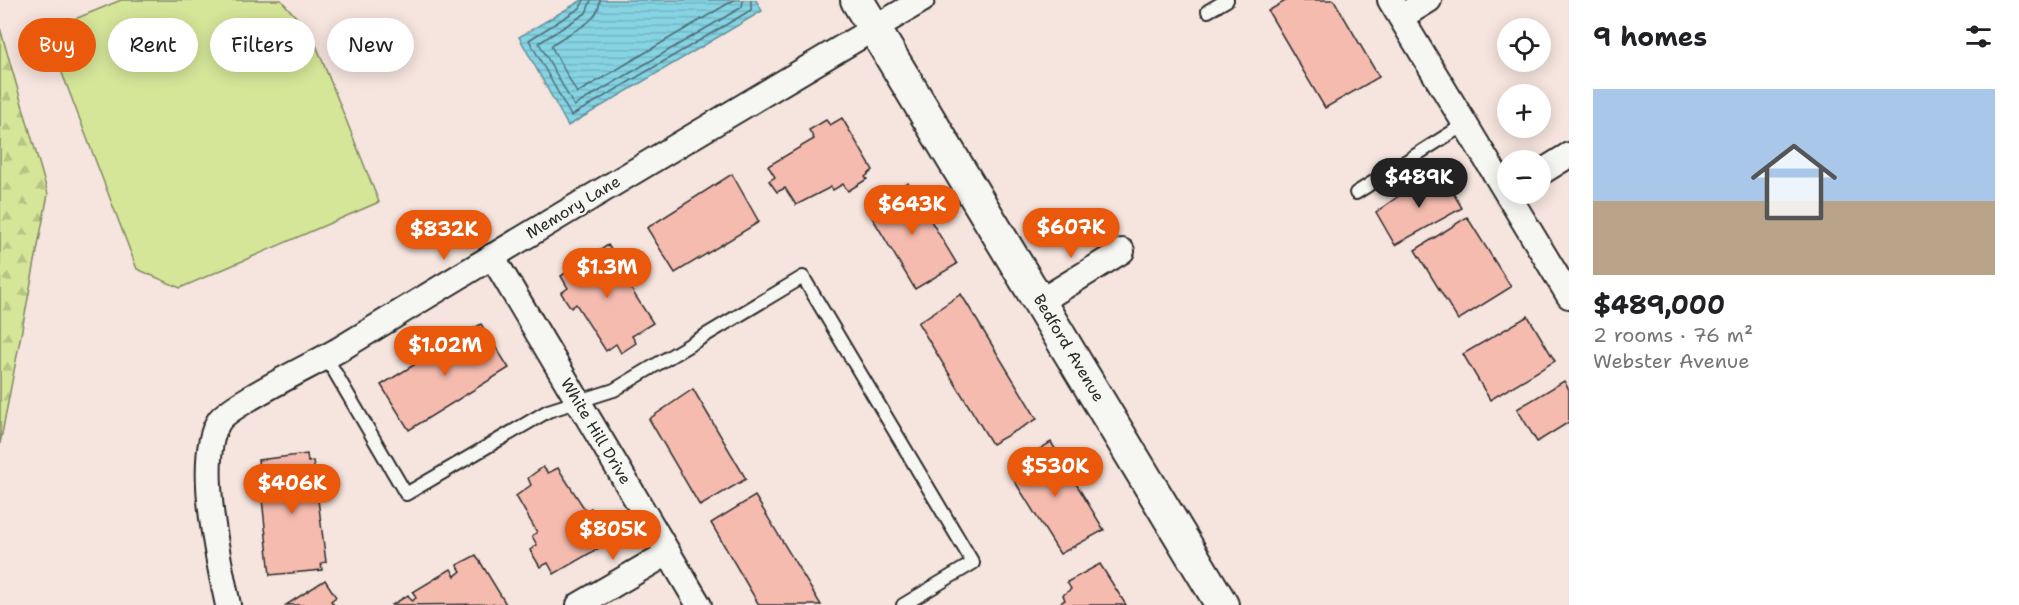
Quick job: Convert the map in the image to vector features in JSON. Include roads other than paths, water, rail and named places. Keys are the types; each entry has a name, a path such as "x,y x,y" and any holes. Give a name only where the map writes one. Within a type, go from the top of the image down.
{"street":[{"name":"Bedford Avenue","path":"857,0 1041,301 1222,605"},
{"name":"Memory Lane","path":"228,605 213,521 209,467 214,431 226,413 326,357 922,0"},
{"path":"1429,0 1396,8 1497,176"},
{"path":"1551,166 1569,155"},
{"path":"1514,204 1569,297"},
{"path":"1041,301 1122,251"},
{"name":"White Hill Drive","path":"492,256 699,605"},
{"path":"579,605 668,553"}],"lane":[{"path":"1208,11 1227,0"},
{"path":"1356,193 1465,124"},
{"path":"326,357 406,494 548,411 614,390 803,277 973,563 903,605"}],"water":[{"path":"582,0 756,0 762,11 568,126 519,37"}]}
